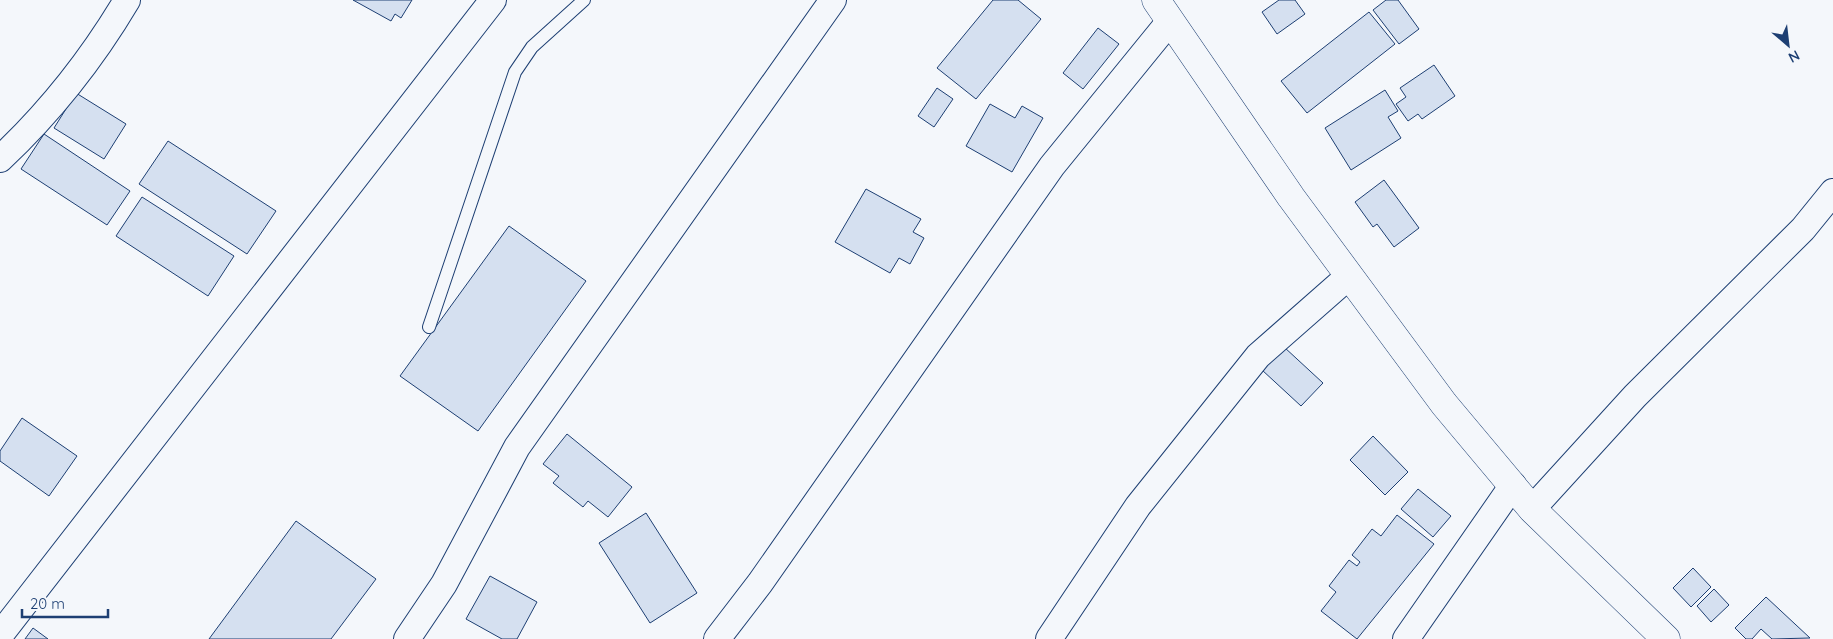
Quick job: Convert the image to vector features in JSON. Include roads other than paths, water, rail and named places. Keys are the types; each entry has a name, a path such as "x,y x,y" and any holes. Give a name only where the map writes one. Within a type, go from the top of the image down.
{"street":[{"path":"0,159 66,89 99,46 127,0"},
{"path":"0,635 493,0"},
{"path":"407,639 444,584 518,447 833,0"},
{"path":"717,639 766,574 1163,10 1291,198 1444,404 1532,509 1666,639"},
{"path":"1532,509 1635,396 1803,229 1833,192"},
{"path":"1049,639 1138,506 1258,356 1349,276"},
{"path":"1406,639 1513,485"}],"lane":[{"path":"429,327 515,72 532,47 584,0"}]}
